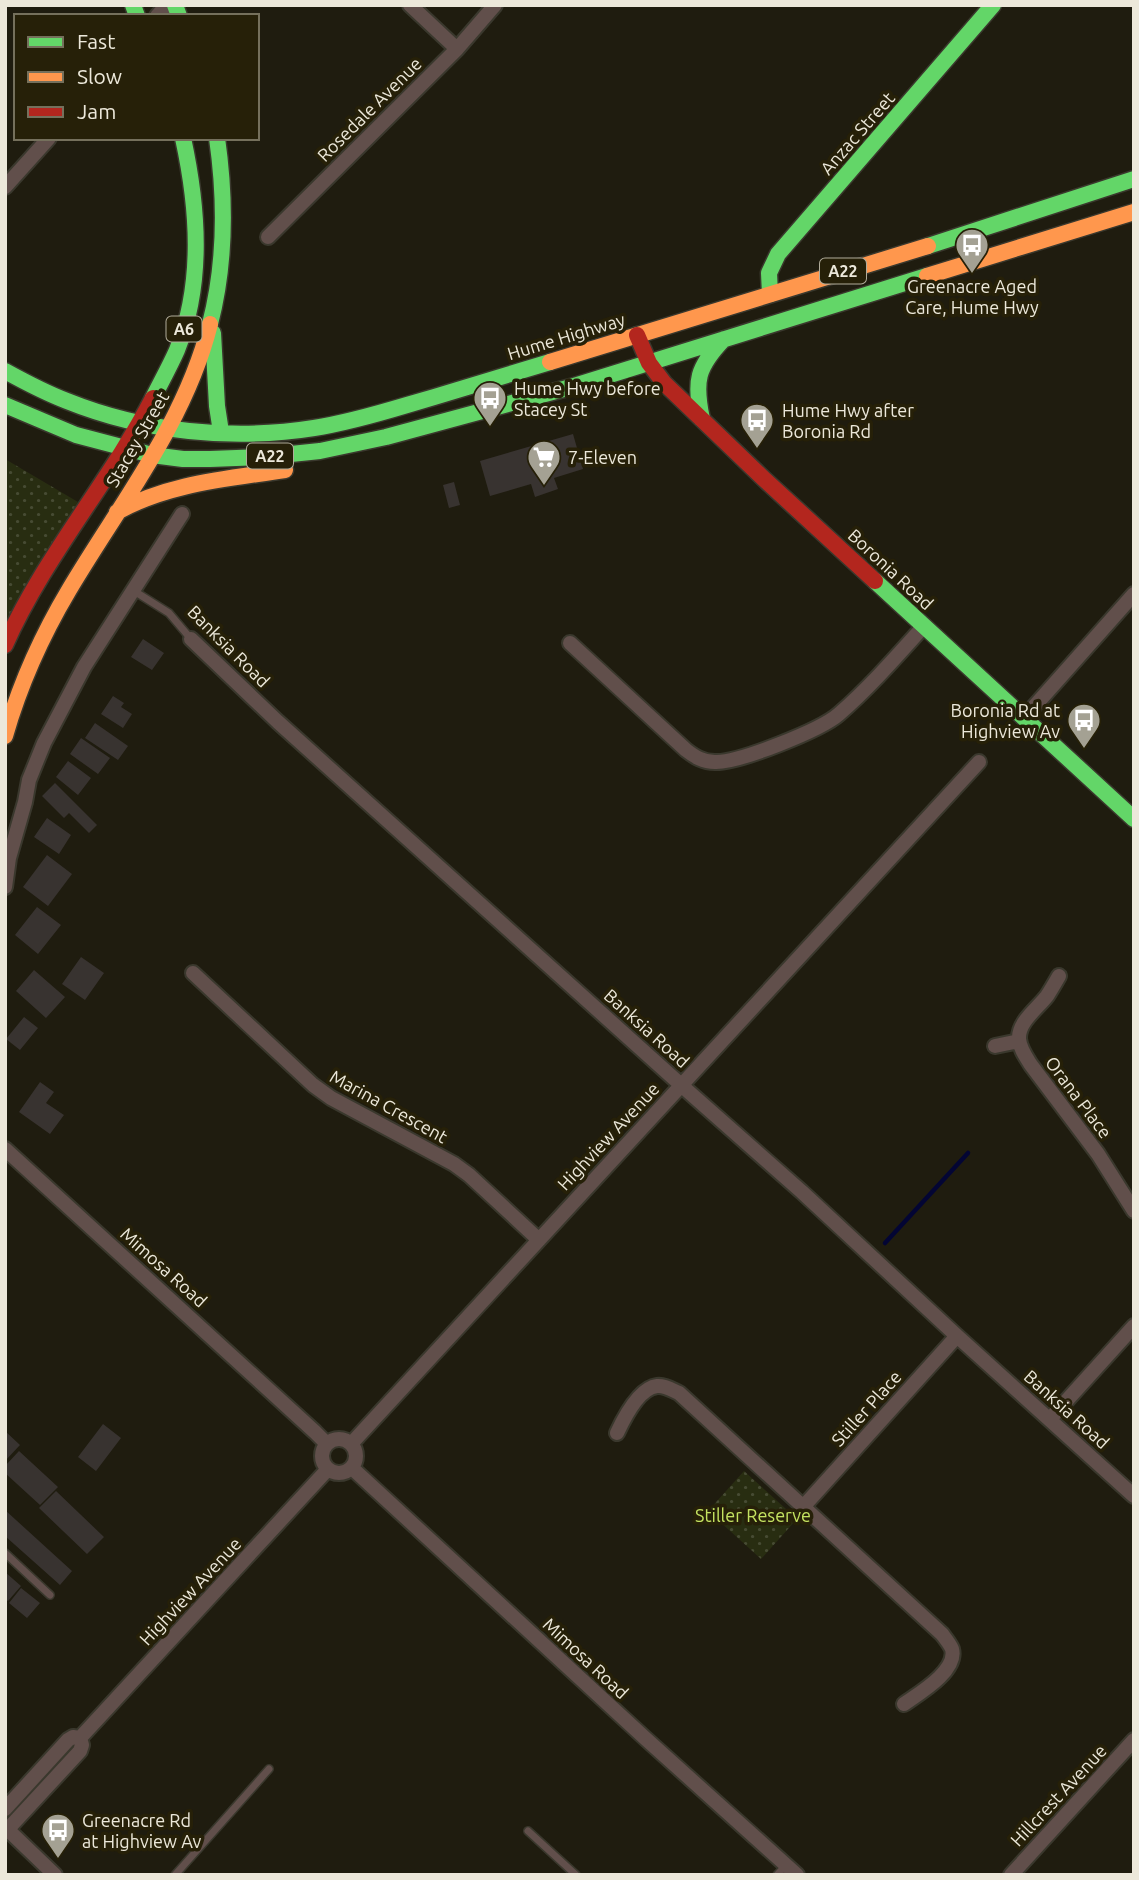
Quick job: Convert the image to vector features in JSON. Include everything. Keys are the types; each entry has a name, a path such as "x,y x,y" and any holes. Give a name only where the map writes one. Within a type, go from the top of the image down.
{"main road":[{"name":"Anzac Street","path":"770,294 768,271 771,263 993,5"},
{"name":"Stacey Street","path":"5,645 44,572 139,424 177,350 190,308 196,265 197,225 191,174 183,140"},
{"name":"Stacey Street","path":"5,736 35,652 181,404 213,320 225,228 224,192 217,140"},
{"name":"Hume Highway","path":"5,371 79,407 139,424 198,432 280,432 308,429 340,423 425,399 638,335 1134,179"},
{"name":"A22","path":"5,405 76,435 152,455 197,459 262,457 320,451 386,437 571,387 1134,212"},
{"path":"213,320 217,406 221,432"},
{"name":"Boronia Road","path":"638,335 649,363 664,383 1134,819"},
{"path":"702,419 696,394 700,373 707,357 724,340"},
{"path":"117,512 129,504 163,492 297,468 386,437"}],"street":[{"path":"410,5 457,49"},
{"name":"Rosedale Avenue","path":"268,237 457,49 495,5"},
{"path":"5,187 47,140"},
{"path":"5,887 9,858 29,780 44,743 84,667 182,514"},
{"path":"1024,718 1134,594"},
{"path":"570,643 686,750 698,758 718,762 776,745 822,726 838,715 924,626"},
{"name":"Banksia Road","path":"191,639 278,722 802,1192 1134,1496"},
{"name":"Highview Avenue","path":"351,1444 979,762"},
{"name":"Marina Crescent","path":"193,973 313,1085 331,1098 469,1174 539,1240"},
{"path":"995,1046 1019,1041 1024,1023 1047,996 1059,976"},
{"name":"Orana Place","path":"1019,1041 1021,1050 1031,1065 1098,1154 1134,1211"},
{"name":"Mimosa Road","path":"5,1149 327,1444"},
{"path":"1050,1419 1134,1326"},
{"name":"Stiller Place","path":"803,1507 957,1336"},
{"path":"617,1433 638,1398 665,1381 957,1647 938,1679 904,1704"},
{"path":"336,1439 351,1444 356,1455 352,1468 340,1473 328,1469 322,1457 327,1444 336,1439"},
{"name":"Mimosa Road","path":"352,1468 786,1872"},
{"name":"Highview Avenue","path":"5,1809 68,1740 80,1738 328,1469"},
{"name":"Highview Avenue","path":"6,1828 80,1751 80,1738"},
{"name":"Hillcrest Avenue","path":"1011,1875 1134,1740"},
{"path":"6,1828 51,1873"}],"lane":[{"name":"Banksia Road","path":"134,591 169,613 191,639"},
{"path":"5,1553 50,1595"},
{"path":"175,1875 269,1769"},
{"path":"528,1831 576,1875"}],"green space":[{"path":"5,459 78,502 5,622"},
{"name":"Stiller Reserve","path":"744,1471 797,1519 761,1559 708,1511"}],"building":[{"path":"573,434 583,469 554,478 558,489 535,497 531,484 490,496 480,461"},
{"path":"454,482 460,505 449,508 443,485"},
{"path":"143,639 164,653 152,670 131,657"},
{"path":"113,696 124,703 121,707 132,714 123,728 101,714"},
{"path":"95,723 128,746 118,760 85,738"},
{"path":"81,738 110,758 98,774 70,754"},
{"path":"68,761 91,778 78,795 56,777"},
{"path":"55,783 97,825 89,833 69,813 64,818 42,796"},
{"path":"47,818 71,835 59,854 34,837"},
{"path":"47,855 72,874 48,906 23,887"},
{"path":"37,907 61,925 38,954 15,935"},
{"path":"81,957 104,973 85,1000 62,984"},
{"path":"34,970 65,997 46,1018 16,991"},
{"path":"24,1017 38,1028 20,1050 6,1039"},
{"path":"40,1082 54,1092 46,1103 64,1115 50,1134 19,1112"},
{"path":"103,1424 121,1438 96,1471 78,1457"},
{"path":"5,1431 20,1445 5,1461"},
{"path":"19,1451 58,1487 40,1505 5,1473 5,1466"},
{"path":"56,1491 104,1537 87,1554 39,1508"},
{"path":"5,1510 72,1571 60,1585 5,1536"},
{"path":"5,1572 21,1586 8,1601 5,1599"},
{"path":"21,1588 40,1603 27,1618 9,1603"}],"waterway":[{"path":"885,1243 968,1153"}],"traffic: fast":[{"path":"133,5 136,14"},
{"path":"175,5 178,14"},
{"path":"770,294 769,273 778,254 993,5"},
{"path":"153,398 177,350 186,324 195,271 195,217 183,140"},
{"path":"210,324 219,278 223,231 217,140"},
{"path":"928,246 1134,179"},
{"path":"5,405 76,435 152,455 210,459 320,451 386,437 571,387 927,276"},
{"path":"213,333 221,432"},
{"path":"702,419 698,394 700,375 708,358 724,339"},
{"path":"5,371 59,398 127,420 189,431 252,434 314,428 350,421 550,362"},
{"path":"875,581 1134,819"}],"traffic: slow":[{"path":"927,276 1134,212"},
{"path":"550,362 928,246"},
{"path":"5,736 24,679 40,643 69,590 168,429 185,395 210,324"},
{"path":"117,512 157,494 178,488 285,470"}],"traffic: jam":[{"path":"637,335 649,363 664,383 875,581"},
{"path":"5,645 38,581 117,460 153,398"}],"place":[{"name":"Greenacre Aged Care, Hume Hwy","path":"972,275"},
{"name":"Hume Hwy before Stacey St","path":"490,428"},
{"name":"Hume Hwy after Boronia Rd","path":"757,450"},
{"name":"7-Eleven","path":"544,487"},
{"name":"Boronia Rd at Highview Av","path":"1084,750"},
{"name":"Greenacre Rd at Highview Av","path":"58,1860"}]}
